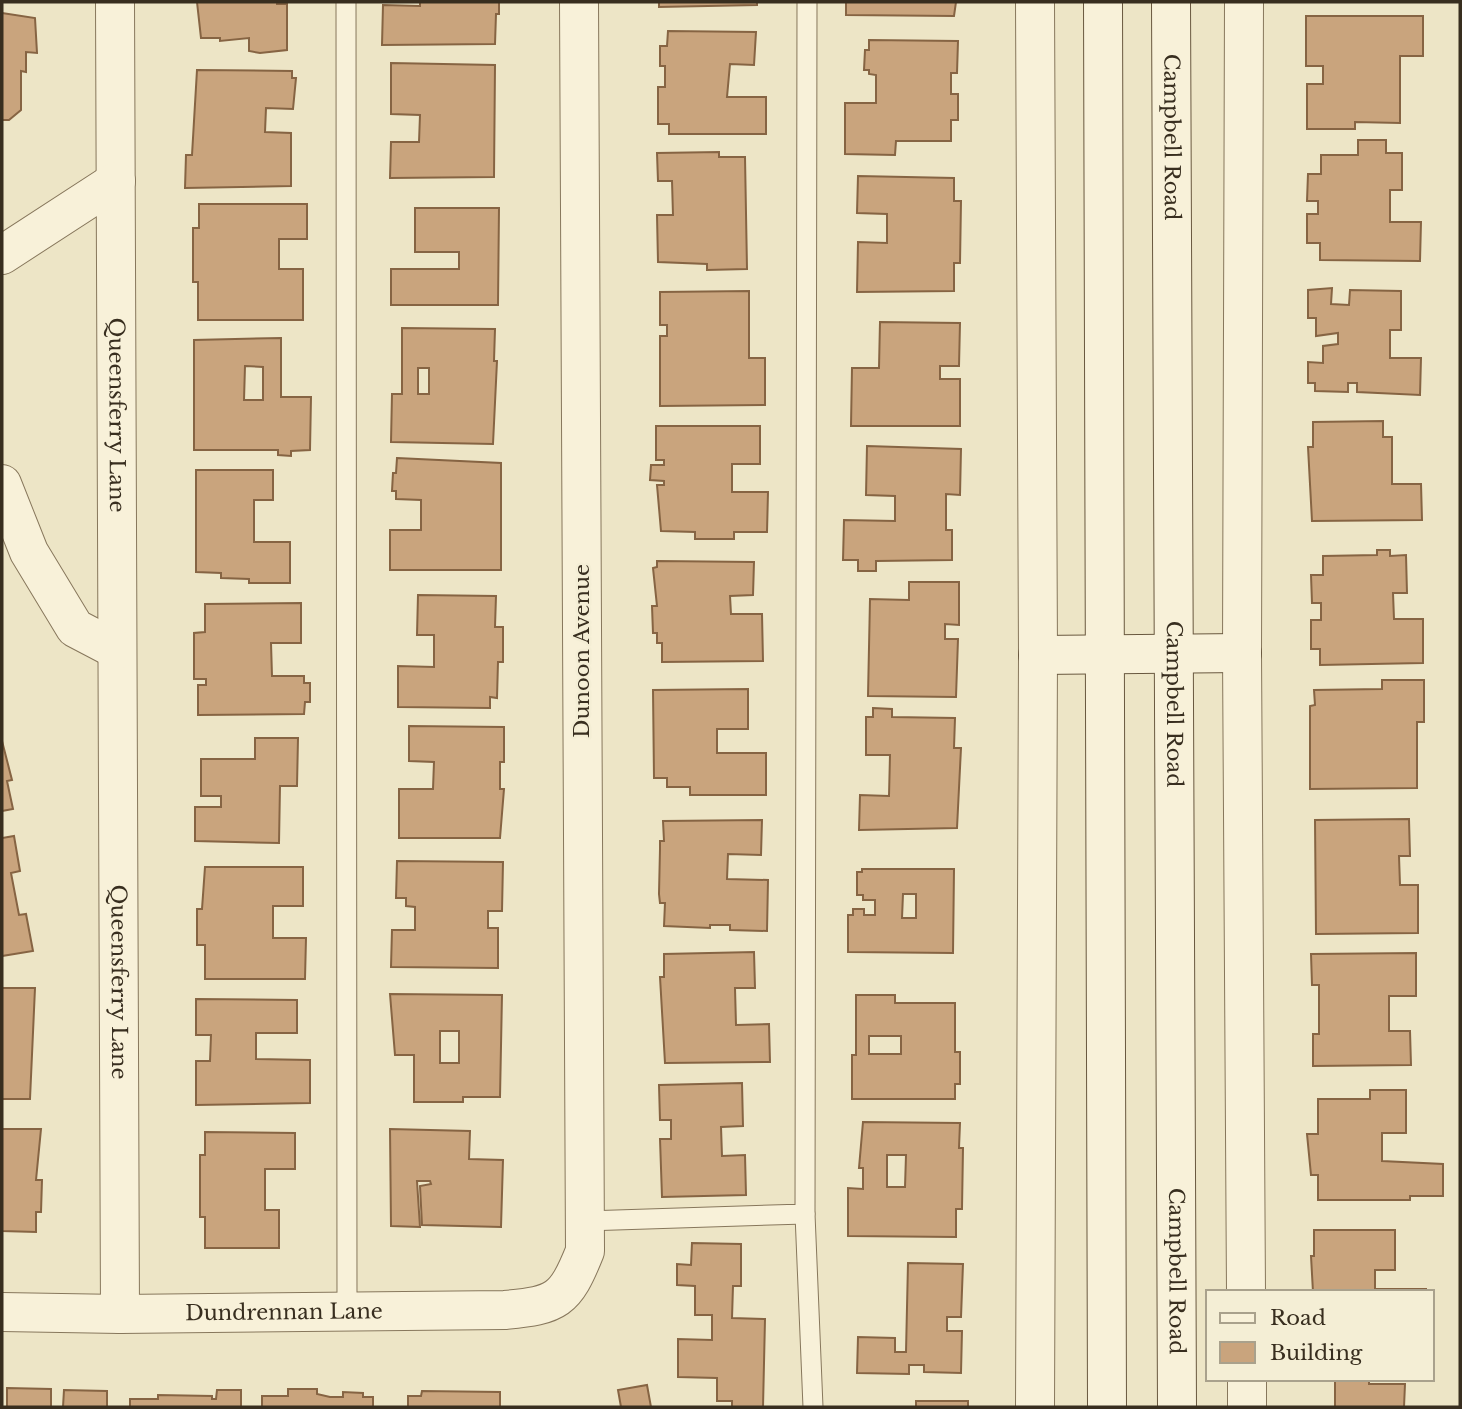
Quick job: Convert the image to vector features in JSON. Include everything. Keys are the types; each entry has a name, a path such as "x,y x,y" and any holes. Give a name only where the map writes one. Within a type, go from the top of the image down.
{"street":[{"name":"Queensferry Lane","path":"115,2 120,1314"},
{"name":"Dunoon Avenue","path":"562,1295 577,1271 585,1251 579,2"},
{"path":"1035,2 1038,655 1035,1407"},
{"path":"1103,2 1107,1407"},
{"name":"Campbell Road","path":"1171,2 1177,1407"},
{"path":"1244,2 1242,653 1246,1290"},
{"path":"2,255 116,181"},
{"path":"2,484 29,552 75,628 117,650"},
{"path":"1038,655 1242,653"},
{"name":"Dundrennan Lane","path":"2,1312 120,1314 505,1310 537,1307 562,1295"},
{"path":"1247,1381 1247,1407"}],"lane":[{"path":"346,2 347,1312"},
{"path":"807,2 805,1214 813,1407"},
{"path":"585,1221 805,1214"}],"building":[{"path":"197,2 287,4 287,50 260,53 249,51 249,38 220,41 220,38 201,38"},
{"path":"420,2 499,2 495,44 382,45 383,5 420,6"},
{"path":"659,2 757,2 757,5 659,7"},
{"path":"846,2 956,2 954,16 846,15"},
{"path":"2,13 35,18 37,53 26,52 26,72 21,71 21,110 9,120 2,120"},
{"path":"1306,16 1423,16 1423,56 1400,56 1400,123 1355,122 1355,129 1307,129 1307,84 1323,84 1323,66 1306,66"},
{"path":"668,31 756,32 754,65 730,64 727,97 766,97 766,134 669,134 669,124 658,124 658,87 665,87 665,66 660,66 660,46 667,46"},
{"path":"869,40 958,41 957,73 951,73 951,94 958,94 958,120 951,120 951,141 896,141 895,155 845,154 845,103 876,103 876,75 864,70 865,50 869,50"},
{"path":"391,63 495,65 494,177 390,178 391,142 419,142 420,115 391,114"},
{"path":"197,70 292,71 292,78 296,78 293,109 266,108 265,132 291,133 291,186 185,188 186,155 192,155"},
{"path":"1358,140 1386,140 1386,153 1402,153 1402,190 1390,190 1390,222 1421,222 1420,261 1320,260 1320,243 1307,243 1307,214 1318,214 1318,201 1307,201 1308,174 1321,174 1321,155 1358,155"},
{"path":"719,152 719,157 745,157 747,269 707,270 707,264 658,262 657,215 673,215 672,181 658,181 657,153"},
{"path":"858,176 954,178 954,201 961,201 960,263 954,263 954,291 857,292 858,242 887,243 887,214 857,213"},
{"path":"199,204 307,204 307,239 279,239 279,269 303,269 303,320 198,320 198,282 193,282 193,228 199,228"},
{"path":"415,208 499,208 498,305 391,305 391,269 459,269 459,252 415,252"},
{"path":"1332,288 1331,304 1349,305 1350,290 1401,291 1401,330 1390,330 1390,358 1421,358 1420,395 1357,392 1357,383 1348,383 1348,392 1315,391 1315,383 1308,383 1308,362 1323,363 1323,346 1338,344 1338,333 1316,336 1316,318 1308,318 1308,290"},
{"path":"749,291 749,358 765,358 765,405 660,406 660,336 667,336 667,325 660,325 660,292"},
{"path":"880,322 960,323 959,366 940,366 940,379 960,379 960,426 851,426 852,368 879,368"},
{"path":"402,328 495,329 494,361 497,361 493,444 391,442 392,394 402,394","holes":["418,368 429,368 429,394 418,394"]},
{"path":"281,338 281,397 311,397 310,450 291,451 291,456 278,455 278,450 194,450 194,340","holes":["245,366 263,367 263,400 244,400"]},
{"path":"1383,421 1383,437 1392,437 1392,484 1421,484 1422,520 1312,521 1308,447 1313,447 1313,422"},
{"path":"656,426 760,426 760,464 732,464 732,492 768,492 767,532 734,532 734,539 695,539 695,532 661,531 657,485 664,485 664,481 650,480 651,465 664,465 664,460 656,460"},
{"path":"867,446 961,449 960,495 946,494 946,530 952,530 952,560 876,561 876,571 858,571 858,560 843,560 844,520 895,521 895,496 866,495"},
{"path":"397,458 501,463 501,570 390,570 390,530 421,530 421,500 396,499 396,491 392,491"},
{"path":"196,470 273,470 273,500 254,500 254,542 290,542 290,583 249,583 249,579 221,578 221,573 196,572"},
{"path":"1377,550 1390,550 1390,556 1406,555 1407,593 1393,593 1394,619 1423,619 1423,663 1320,665 1320,649 1311,649 1311,620 1321,620 1321,603 1312,603 1311,575 1323,575 1323,556 1377,555"},
{"path":"657,561 754,562 753,595 730,596 731,614 762,614 763,661 662,662 662,643 657,643 657,633 653,633 652,606 657,606 653,568 657,567"},
{"path":"909,582 959,582 959,625 945,624 945,639 958,639 956,697 868,696 870,599 909,600"},
{"path":"418,595 496,596 495,627 503,627 503,662 498,662 497,698 490,697 490,708 398,707 398,666 434,667 434,635 417,635"},
{"path":"301,603 301,643 271,643 272,676 304,676 304,683 310,683 310,702 305,702 304,714 198,715 198,685 206,685 206,679 194,679 194,633 205,632 205,604"},
{"path":"1382,680 1424,680 1424,722 1417,722 1417,788 1310,789 1310,706 1315,705 1314,690 1382,689"},
{"path":"748,689 748,729 717,729 717,753 766,753 766,795 690,795 690,787 667,787 667,778 654,778 653,690"},
{"path":"873,708 892,709 892,717 955,718 954,748 961,748 957,828 859,830 860,795 889,796 890,755 866,755 866,717 873,717"},
{"path":"409,726 504,727 504,762 500,762 500,789 504,789 500,838 399,838 399,789 433,789 434,762 409,761"},
{"path":"255,738 298,738 297,786 280,786 279,843 195,841 195,807 221,807 221,796 201,796 201,759 255,759"},
{"path":"2,741 12,780 7,781 13,809 2,811"},
{"path":"1409,819 1410,856 1399,856 1400,885 1418,885 1418,933 1316,934 1315,820"},
{"path":"762,820 761,855 728,854 727,879 768,880 767,931 730,930 730,925 710,925 710,928 664,926 665,903 660,903 659,894 663,821"},
{"path":"14,836 20,871 11,873 19,915 26,914 33,951 2,956 2,838"},
{"path":"397,861 503,862 502,911 488,911 488,928 498,928 498,968 391,967 392,930 415,930 415,907 406,906 406,898 396,898"},
{"path":"205,867 303,867 303,906 273,906 273,938 306,938 305,979 205,979 205,945 197,945 197,909 202,909"},
{"path":"862,869 954,869 953,953 848,952 848,915 853,915 853,909 864,909 864,915 875,915 875,900 863,900 863,895 857,895 857,872 862,872","holes":["903,894 916,894 916,918 902,918"]},
{"path":"754,952 755,988 735,988 736,1025 769,1024 770,1062 665,1063 660,977 664,977 664,954"},
{"path":"1416,953 1416,996 1389,996 1389,1031 1410,1031 1411,1065 1313,1066 1313,1034 1319,1034 1319,985 1312,985 1311,954"},
{"path":"2,988 35,988 30,1099 2,1099"},
{"path":"390,994 502,995 500,1097 463,1097 463,1102 414,1102 414,1055 395,1055","holes":["440,1031 459,1031 459,1063 440,1063"]},
{"path":"856,995 895,995 895,1003 955,1003 955,1052 960,1052 960,1084 955,1084 955,1099 852,1099 852,1055 856,1055","holes":["869,1036 901,1036 901,1054 869,1054"]},
{"path":"196,999 297,1000 297,1033 256,1033 256,1059 310,1060 310,1103 196,1105 196,1061 210,1061 211,1035 196,1035"},
{"path":"742,1083 743,1126 721,1127 722,1156 745,1155 746,1195 662,1197 660,1139 671,1139 671,1120 660,1120 659,1085"},
{"path":"1370,1090 1406,1090 1406,1133 1382,1133 1382,1161 1443,1164 1443,1196 1410,1196 1410,1200 1318,1200 1318,1175 1311,1175 1307,1134 1318,1134 1318,1099 1370,1099"},
{"path":"863,1122 960,1123 959,1148 963,1148 962,1209 956,1209 956,1237 848,1236 848,1188 863,1189 863,1168 859,1168","holes":["887,1155 906,1155 905,1187 887,1187"]},
{"path":"2,1129 41,1129 36,1180 42,1180 41,1212 36,1212 36,1232 2,1231"},
{"path":"390,1129 470,1131 469,1159 503,1160 501,1227 422,1225 420,1186 431,1184 430,1181 417,1181 420,1227 391,1226"},
{"path":"205,1132 295,1133 295,1169 265,1169 265,1210 279,1210 279,1248 205,1248 205,1217 200,1217 200,1155 205,1155"},
{"path":"1314,1230 1395,1230 1395,1270 1375,1270 1375,1289 1426,1290 1313,1290 1311,1256 1314,1256"},
{"path":"692,1243 741,1244 741,1286 733,1286 732,1318 765,1319 763,1407 732,1407 732,1401 717,1401 717,1378 678,1377 678,1339 712,1340 712,1315 695,1315 695,1286 677,1285 677,1264 691,1265"},
{"path":"908,1263 963,1264 961,1317 947,1317 947,1331 962,1331 961,1373 924,1372 924,1365 909,1365 909,1374 857,1373 858,1337 895,1338 895,1352 906,1352"},
{"path":"1335,1381 1405,1384 1404,1407 1335,1407"},
{"path":"647,1385 651,1407 621,1407 618,1390"},
{"path":"7,1388 51,1389 51,1407 7,1407"},
{"path":"288,1389 317,1389 317,1394 330,1397 343,1397 343,1392 363,1393 363,1397 373,1397 373,1407 262,1407 262,1396 288,1396"},
{"path":"64,1390 107,1391 107,1407 63,1407"},
{"path":"217,1390 241,1390 241,1407 130,1407 130,1399 158,1399 158,1395 212,1396 212,1399 216,1399"},
{"path":"422,1391 500,1392 500,1407 408,1407 408,1396 421,1396"},
{"path":"916,1401 968,1401 968,1407 916,1407"}]}
